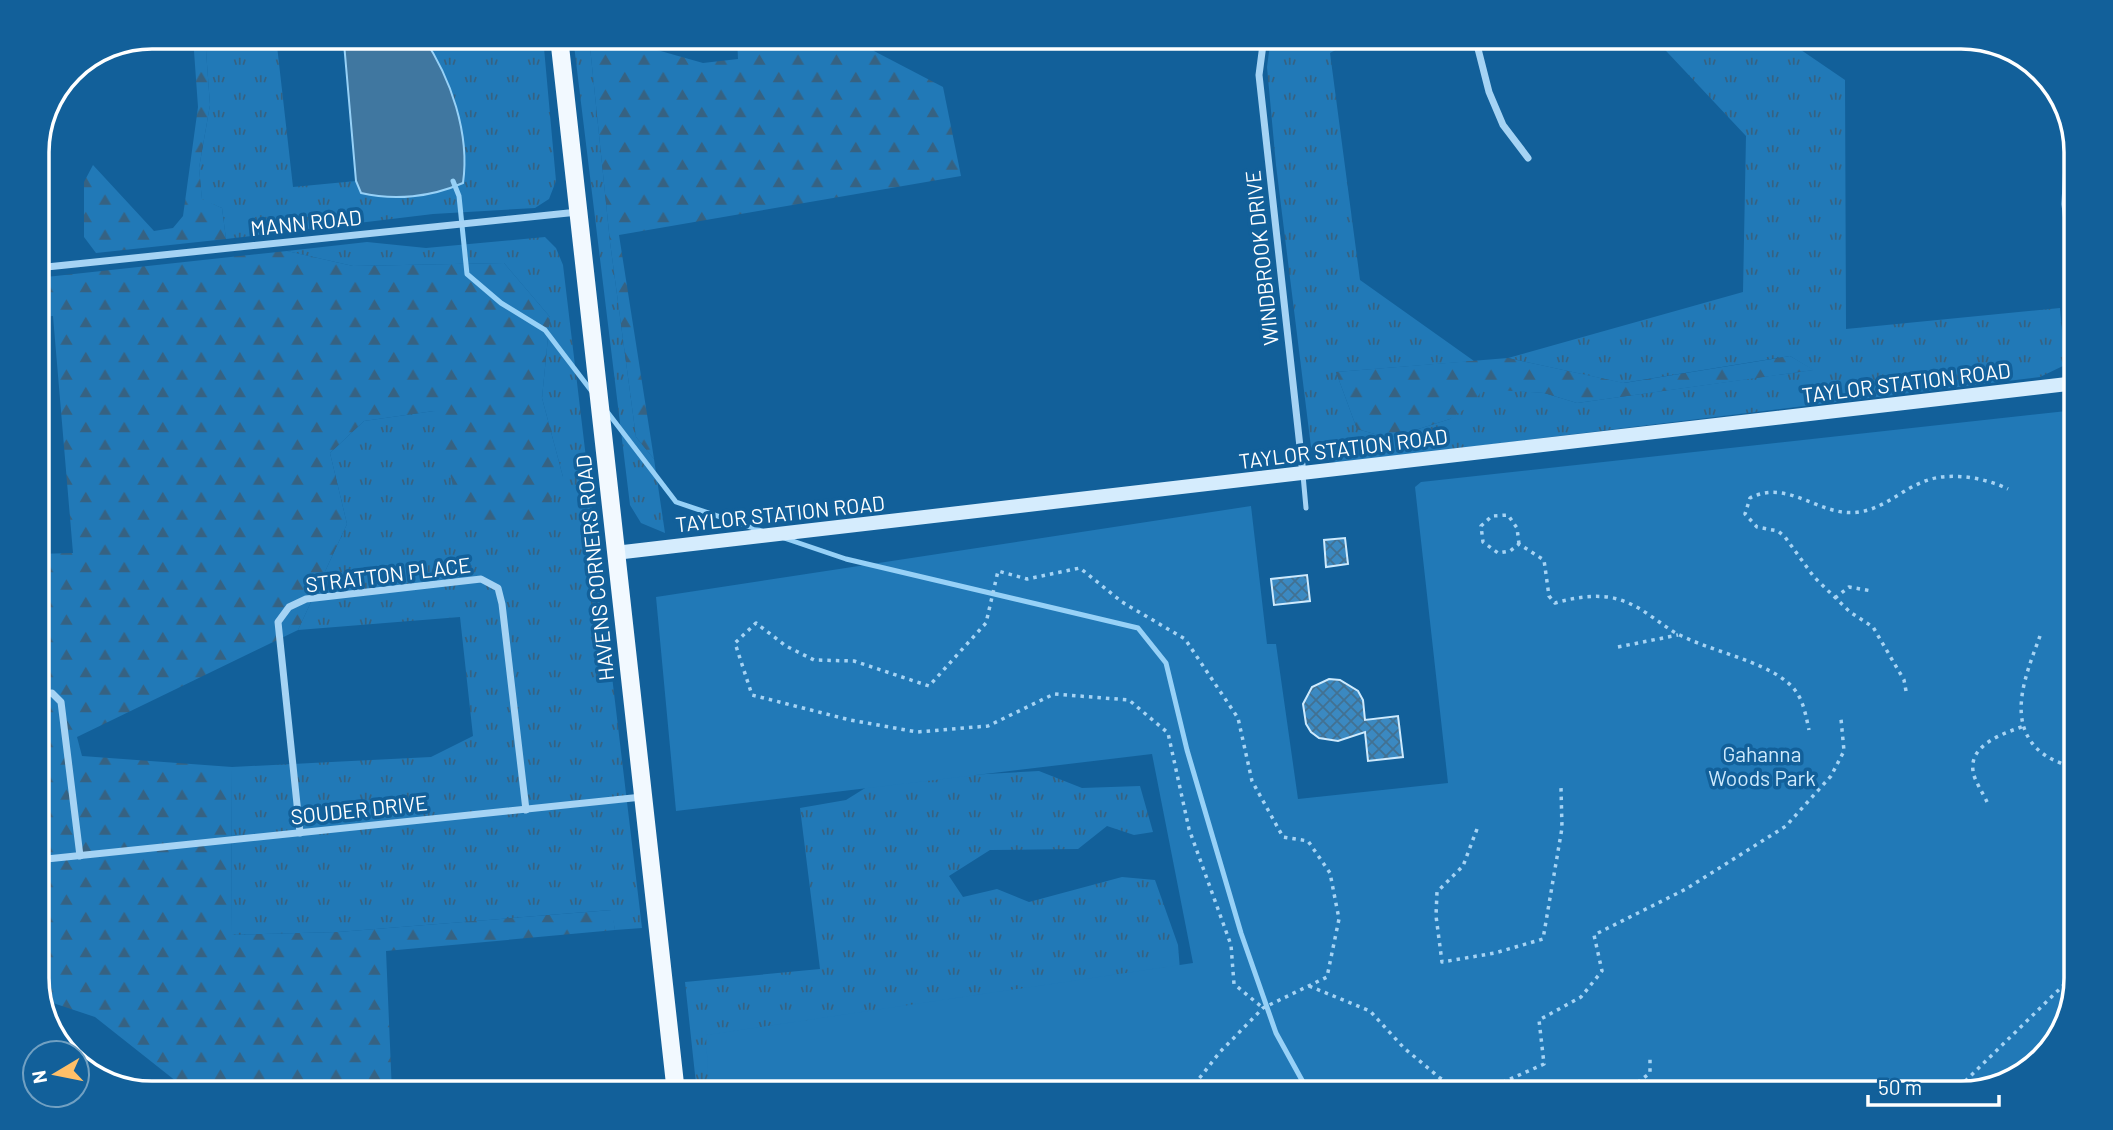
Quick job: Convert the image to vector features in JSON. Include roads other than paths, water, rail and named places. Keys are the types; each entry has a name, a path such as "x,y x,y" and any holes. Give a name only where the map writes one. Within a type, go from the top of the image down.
{"main road":[{"name":"HAVENS CORNERS ROAD","path":"560,49 675,1081"},
{"name":"TAYLOR STATION ROAD","path":"615,552 1303,475 2064,384"}],"street":[{"name":"WINDBROOK DRIVE","path":"1262,49 1259,75 1303,475"},
{"path":"1478,49 1489,92 1503,125 1528,158"},
{"name":"MANN ROAD","path":"49,267 579,212"},
{"name":"STRATTON PLACE","path":"300,833 278,622 289,607 306,599 481,579 498,588 502,604 526,810"},
{"path":"49,692 52,692 61,702 80,856"},
{"name":"SOUDER DRIVE","path":"49,859 642,797"}],"lane":[{"path":"1303,475 1306,508"}],"waterway":[{"path":"453,181 459,196 467,274 501,303 545,330 593,393"},
{"path":"605,409 676,502 762,531"},
{"path":"784,538 846,559 1138,628 1166,663 1187,750 1241,933 1276,1033 1302,1081"}],"park label":[{"name":"Gahanna Woods Park","path":"1762,765"}]}
